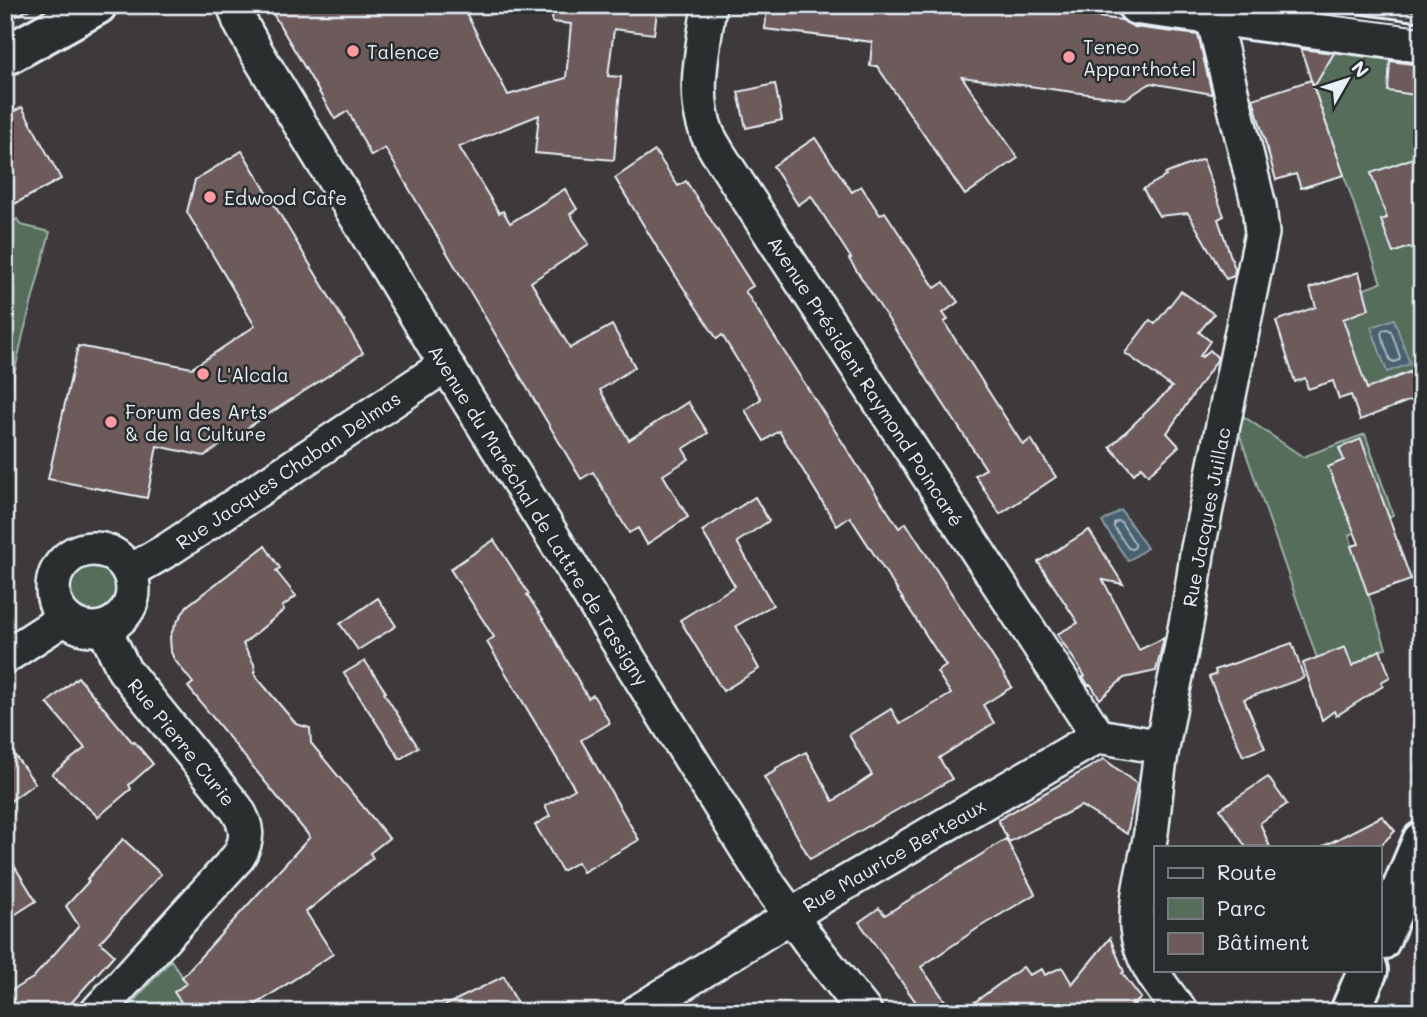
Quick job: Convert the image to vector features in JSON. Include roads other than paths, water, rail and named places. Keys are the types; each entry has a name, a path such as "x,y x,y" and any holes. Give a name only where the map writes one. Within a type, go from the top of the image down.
{"main road":[{"path":"5,56 97,5"},
{"path":"1136,5 1212,10 1422,43"},
{"path":"1382,936 1422,841"},
{"path":"1350,1012 1367,972"}],"street":[{"name":"Avenue du Maréchal de Lattre de Tassigny","path":"234,5 257,53 754,862 790,916 865,1012"},
{"name":"Avenue Président Raymond Poincaré","path":"709,5 700,84 701,110 707,132 718,153 1098,736"},
{"name":"Rue Jacques Juillac","path":"1181,1012 1144,958 1137,929 1138,899 1197,553 1262,233 1259,206 1212,10"},
{"name":"Rue Jacques Chaban Delmas","path":"129,572 169,549 447,366"},
{"path":"87,548 112,553 122,561 129,572 133,585 132,599 126,612 116,622 104,628 77,626 57,608 52,582 64,560 75,552 87,548"},
{"path":"5,657 65,618"},
{"name":"Rue Pierre Curie","path":"97,1012 238,857 245,846 246,833 244,820 236,808 124,670 104,628"},
{"path":"1098,736 1162,747"},
{"name":"Rue Maurice Berteaux","path":"637,1012 790,916 1098,736"}],"water":[{"path":"1394,319 1410,364 1387,372 1371,327"},
{"path":"1121,510 1147,548 1128,561 1102,522"}],"tram line":[{"path":"5,22 37,5"},
{"path":"1252,5 1422,27"},
{"path":"1368,5 1422,12"}],"place":[{"name":"Talence","path":"353,51"},
{"name":"Teneo Apparthotel","path":"1069,57"},
{"name":"Edwood Cafe","path":"210,197"},
{"name":"L'Alcala","path":"203,374"},
{"name":"Forum des Arts & de la Culture","path":"111,422"}]}
